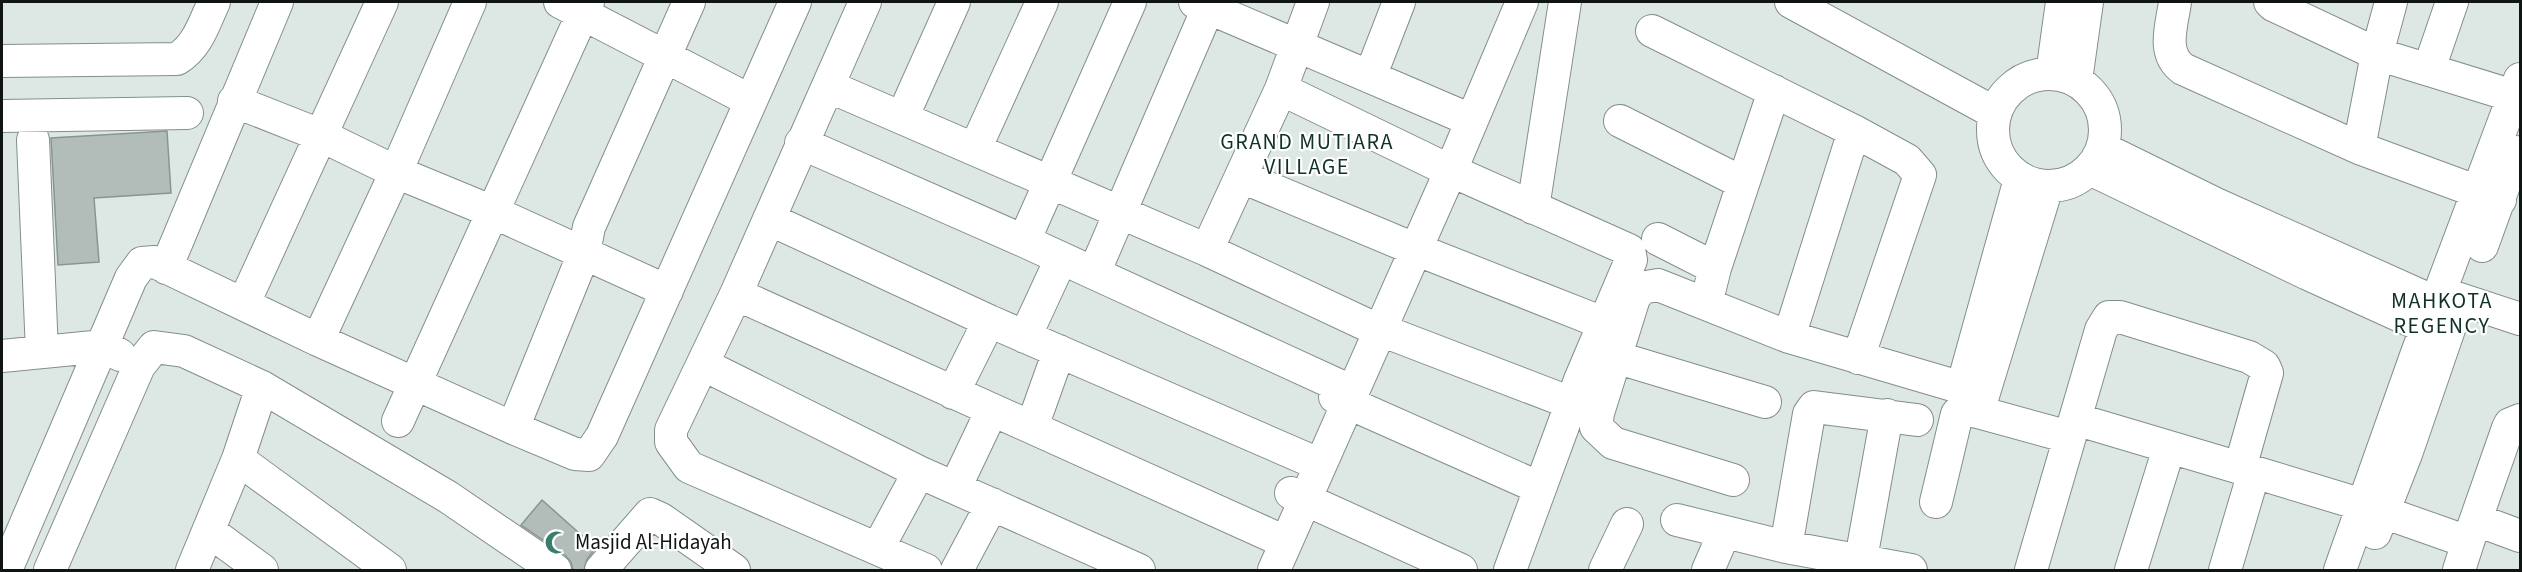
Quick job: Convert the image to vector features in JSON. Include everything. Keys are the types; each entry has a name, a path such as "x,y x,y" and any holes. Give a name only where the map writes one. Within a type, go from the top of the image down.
{"street":[{"path":"2,61 177,59 188,52 197,41 214,2"},
{"path":"166,268 277,2"},
{"path":"244,303 382,2"},
{"path":"318,340 396,172 470,2"},
{"path":"513,428 584,253 589,226 689,2"},
{"path":"6,570 104,346 131,278 142,263 155,262 318,340 513,428 575,454 589,455 602,436 795,2"},
{"path":"865,2 704,365 671,430 671,442 689,467 926,570"},
{"path":"902,118 954,2"},
{"path":"975,149 1042,2"},
{"path":"1024,242 1130,2"},
{"path":"1207,250 1281,89 1313,2"},
{"path":"1370,77 1399,2"},
{"path":"1444,167 1459,115 1505,2"},
{"path":"1263,570 1299,497 1444,167 1522,2"},
{"path":"1533,208 1565,2"},
{"path":"1791,2 1995,113"},
{"path":"2062,2 2064,77"},
{"path":"2064,77 2087,2"},
{"path":"2175,2 2169,47 2175,64 2359,148 2500,200"},
{"path":"2270,2 2377,54 2518,91 2500,200"},
{"path":"2359,148 2377,54 2391,2"},
{"path":"2429,69 2452,2"},
{"path":"1094,273 1121,214 1201,4 1459,115"},
{"path":"398,421 493,212 577,5 751,100"},
{"path":"1652,31 1854,131 1907,160 1920,175 1858,358"},
{"path":"2064,77 2095,96 2105,119 2097,159 2073,182 2034,183 2006,167 1996,150 1993,132 1995,113 2007,92 2028,78 2064,77"},
{"path":"828,86 1207,250 1373,327 1571,403"},
{"path":"1281,89 1444,167 1629,250 1631,260 1571,403 1510,570"},
{"path":"1706,304 1715,268 1774,91"},
{"path":"234,102 320,135 396,172 493,212 667,291"},
{"path":"2,116 187,113"},
{"path":"1620,121 1743,183"},
{"path":"1789,337 1854,131"},
{"path":"33,140 42,352"},
{"path":"2360,570 2373,509 2441,306 2500,200 2520,140"},
{"path":"801,143 1094,273 1342,395 1540,488"},
{"path":"2097,159 2216,204 2441,306 2520,319"},
{"path":"1242,177 1603,323"},
{"path":"1936,502 1957,414 1974,398 2034,183"},
{"path":"769,219 989,321 1307,459"},
{"path":"1658,239 1715,268"},
{"path":"1025,337 1060,259"},
{"path":"1733,480 1613,443 1596,427 1598,412 1634,298 1641,288 1658,285 1789,337 1974,398 2072,428 2169,448 2247,470 2373,509 2468,544 2520,536"},
{"path":"736,294 1272,536"},
{"path":"2340,570 2373,509 2441,306"},
{"path":"2031,570 2104,323 2109,317 2120,317 2249,357 2265,366 2267,373 2225,570"},
{"path":"953,393 989,321"},
{"path":"2,356 104,346 139,366"},
{"path":"50,570 139,366 154,347 184,351 262,387 448,497 555,570"},
{"path":"1032,426 1059,351"},
{"path":"1616,357 1765,402"},
{"path":"704,365 920,472 1139,570"},
{"path":"192,570 238,459 262,387"},
{"path":"1263,570 1272,536 1299,497 1307,459 1342,395"},
{"path":"1803,556 1811,410 1818,406 1902,417 1861,559"},
{"path":"955,488 992,410"},
{"path":"2468,544 2508,428 2515,421 2520,420"},
{"path":"2131,570 2169,448"},
{"path":"238,459 390,570"},
{"path":"878,548 920,472"},
{"path":"1299,497 1461,570"},
{"path":"957,570 992,504"},
{"path":"601,570 650,514 661,519 734,570"},
{"path":"1677,520 1803,556 1861,559 1905,570"},
{"path":"1605,570 1627,524"},
{"path":"209,531 262,570"},
{"path":"1708,570 1724,533"}],"building":[{"path":"167,131 171,193 94,198 99,262 58,265 51,138"},
{"name":"Masjid Al-Hidayah","path":"542,500 596,548 587,559 584,570 573,570 571,562 565,555 521,525"}],"place":[{"name":"Masjid Al-Hidayah","path":"557,542"}],"district":[{"name":"GRAND MUTIARA VILLAGE","path":"1307,154"},
{"name":"MAHKOTA REGENCY","path":"2442,314"}]}
